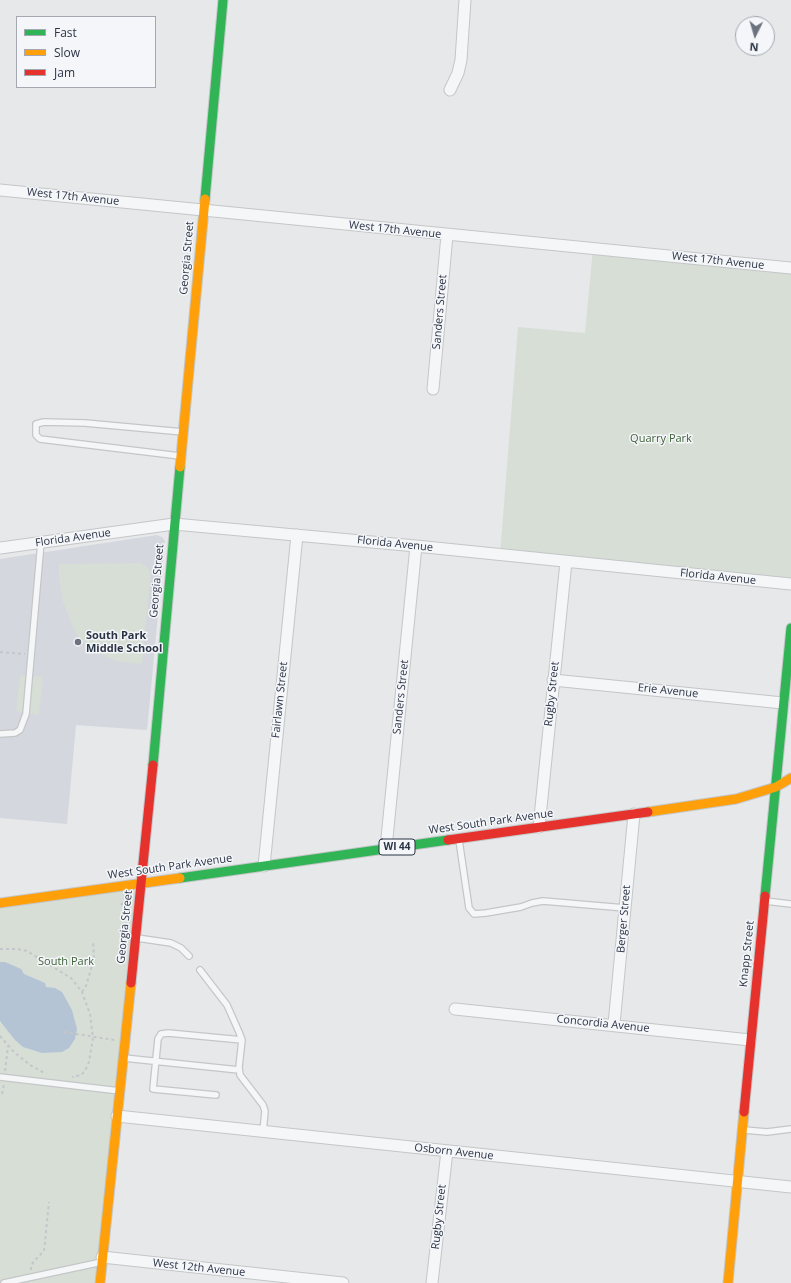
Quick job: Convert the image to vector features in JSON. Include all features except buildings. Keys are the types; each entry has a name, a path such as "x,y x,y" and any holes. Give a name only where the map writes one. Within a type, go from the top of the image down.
{"street":[{"name":"Georgia Street","path":"100,1283 142,882 223,0"},
{"path":"450,90 458,73 466,0"},
{"name":"West 17th Avenue","path":"0,190 791,268"},
{"name":"Sanders Street","path":"432,389 447,235"},
{"name":"Florida Avenue","path":"0,548 174,524 416,546 791,584"},
{"name":"Fairlawn Street","path":"264,866 297,535"},
{"name":"Sanders Street","path":"386,848 416,546"},
{"name":"Rugby Street","path":"539,827 566,562"},
{"name":"Knapp Street","path":"728,1283 750,1040 791,628"},
{"name":"Erie Avenue","path":"553,680 783,703"},
{"name":"West South Park Avenue","path":"0,903 736,799 776,787 791,778"},
{"name":"Berger Street","path":"614,1024 634,814"},
{"name":"Concordia Avenue","path":"455,1009 614,1024 750,1040"},
{"name":"Osborn Avenue","path":"117,1116 791,1187"},
{"name":"Rugby Street","path":"432,1283 447,1151"},
{"name":"West 12th Avenue","path":"102,1260 343,1283"}],"lane":[{"path":"181,456 46,440 36,435 36,424 44,422 85,423 183,432"},
{"path":"0,734 18,732 23,725 26,714 41,542"},
{"path":"458,838 469,908 474,914 486,914 543,901 625,908"},
{"path":"764,901 791,904"},
{"path":"136,938 172,943 181,948 189,956"},
{"path":"200,970 227,1005 242,1040 239,1070 243,1082 263,1105 265,1111 263,1132"},
{"path":"216,1095 153,1089 158,1039 161,1034 168,1033 242,1040"},
{"path":"123,1057 239,1070"},
{"path":"0,1077 120,1091"},
{"path":"742,1130 767,1132 791,1129"},
{"path":"4,1283 102,1260"}],"path":[{"path":"0,652 32,655"},
{"path":"121,906 128,898"},
{"path":"82,992 86,986 94,959 93,941"},
{"path":"0,949 18,949 27,951 71,978 82,992 90,1014 93,1038 89,1062 85,1072 81,1075 67,1078"},
{"path":"64,1032 81,1034 93,1038 125,1042"},
{"path":"0,1036 14,1052 30,1065 46,1074 53,1075"},
{"path":"32,1277 31,1266 44,1251 49,1202"}],"shaded area":[{"name":"South Park Middle School","path":"157,535 162,537 165,541 147,730 76,725 67,824 0,818 0,559"}],"green space":[{"name":"Quarry Park","path":"593,249 791,268 791,584 500,555 518,327 585,333"},
{"path":"141,563 151,572 142,664 116,661 91,650 74,630 63,602 59,578 59,564"},
{"path":"20,675 43,677 39,715 16,711"},
{"name":"South Park","path":"142,882 100,1283 0,1283 0,902"}],"water":[{"path":"0,962 5,962 21,969 24,974 45,983 46,987 55,988 62,992 72,1010 77,1029 75,1039 69,1048 62,1052 42,1053 23,1047 15,1040 0,1021"}],"traffic: fast":[{"path":"205,199 223,0"},
{"path":"153,765 180,467"},
{"path":"765,896 791,628"},
{"path":"180,878 448,840"}],"traffic: slow":[{"path":"180,467 205,199"},
{"path":"648,812 736,799 776,787 791,778"},
{"path":"0,903 180,878"},
{"path":"100,1283 131,983"},
{"path":"728,1283 744,1112"}],"traffic: jam":[{"path":"131,983 153,765"},
{"path":"448,840 648,812"},
{"path":"744,1112 765,896"}],"place":[{"name":"South Park Middle School","path":"78,642"}]}
